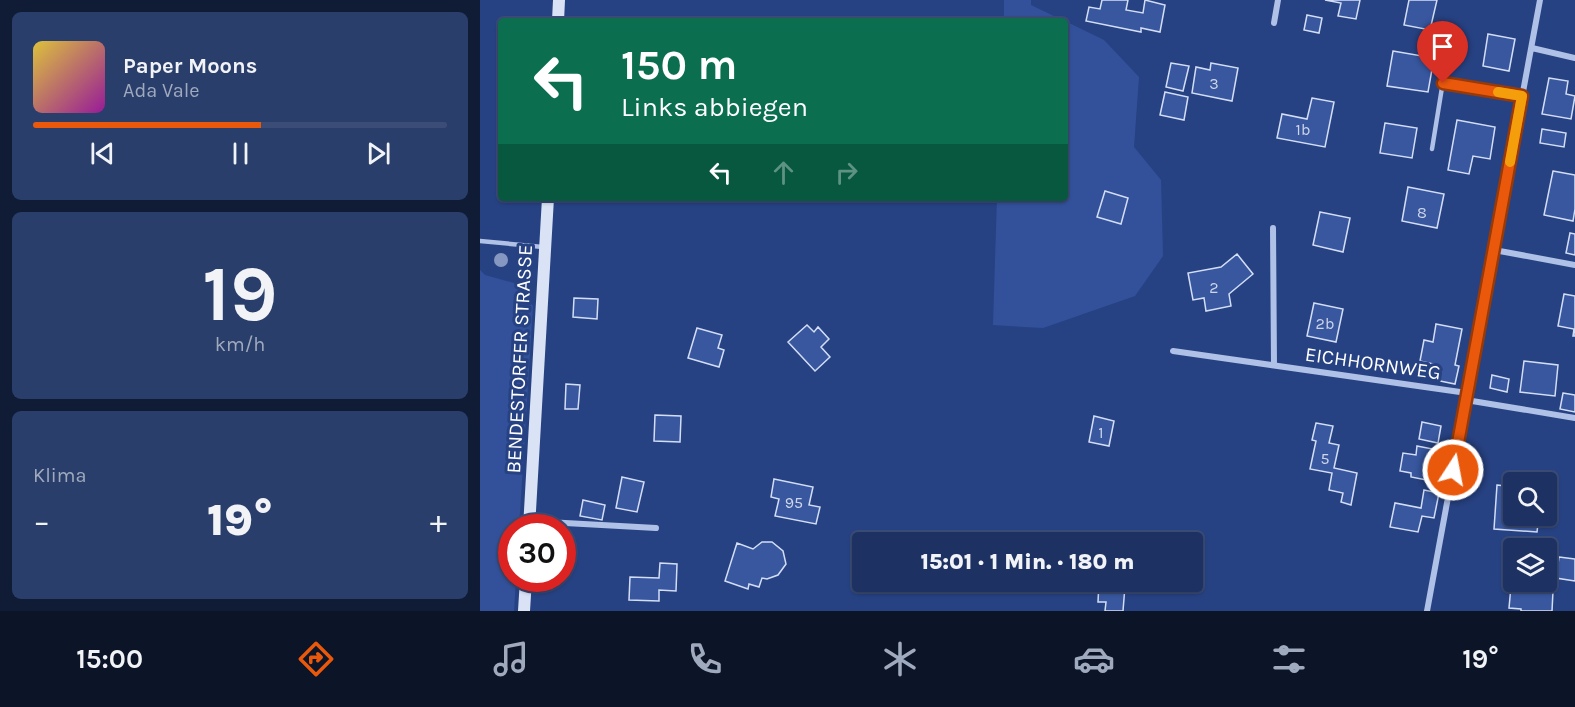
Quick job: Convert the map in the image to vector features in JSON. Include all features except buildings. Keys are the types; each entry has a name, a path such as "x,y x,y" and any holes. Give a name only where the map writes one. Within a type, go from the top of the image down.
{"street":[{"path":"558,18 560,0"},
{"path":"1274,22 1278,0"},
{"path":"1427,611 1540,0"},
{"path":"1532,48 1575,58"},
{"name":"BENDESTORFER STRASSE","path":"530,514 548,201"},
{"path":"1273,228 1274,365"},
{"path":"1494,250 1575,265"},
{"name":"EICHHORNWEG","path":"1173,351 1467,397 1575,418"},
{"name":"BENDESTORFER STRASSE","path":"576,526 656,528"},
{"path":"524,611 525,592"}],"lane":[{"path":"1432,149 1452,26"},
{"path":"1443,83 1522,96"},
{"path":"480,241 545,247"}],"shaded area":[{"path":"1004,0 1031,0 1031,5 1058,18 1004,18"},
{"path":"1068,22 1104,40 1139,77 1134,147 1161,180 1163,256 1135,296 1043,328 993,325 997,201 1068,201"},
{"path":"480,270 485,275 514,283 533,306 520,514 498,514 498,592 515,592 514,611 480,611"}],"slow traffic":[{"path":"1498,92 1522,96 1510,162"}],"route":[{"path":"1443,83 1522,96 1453,470"}]}
